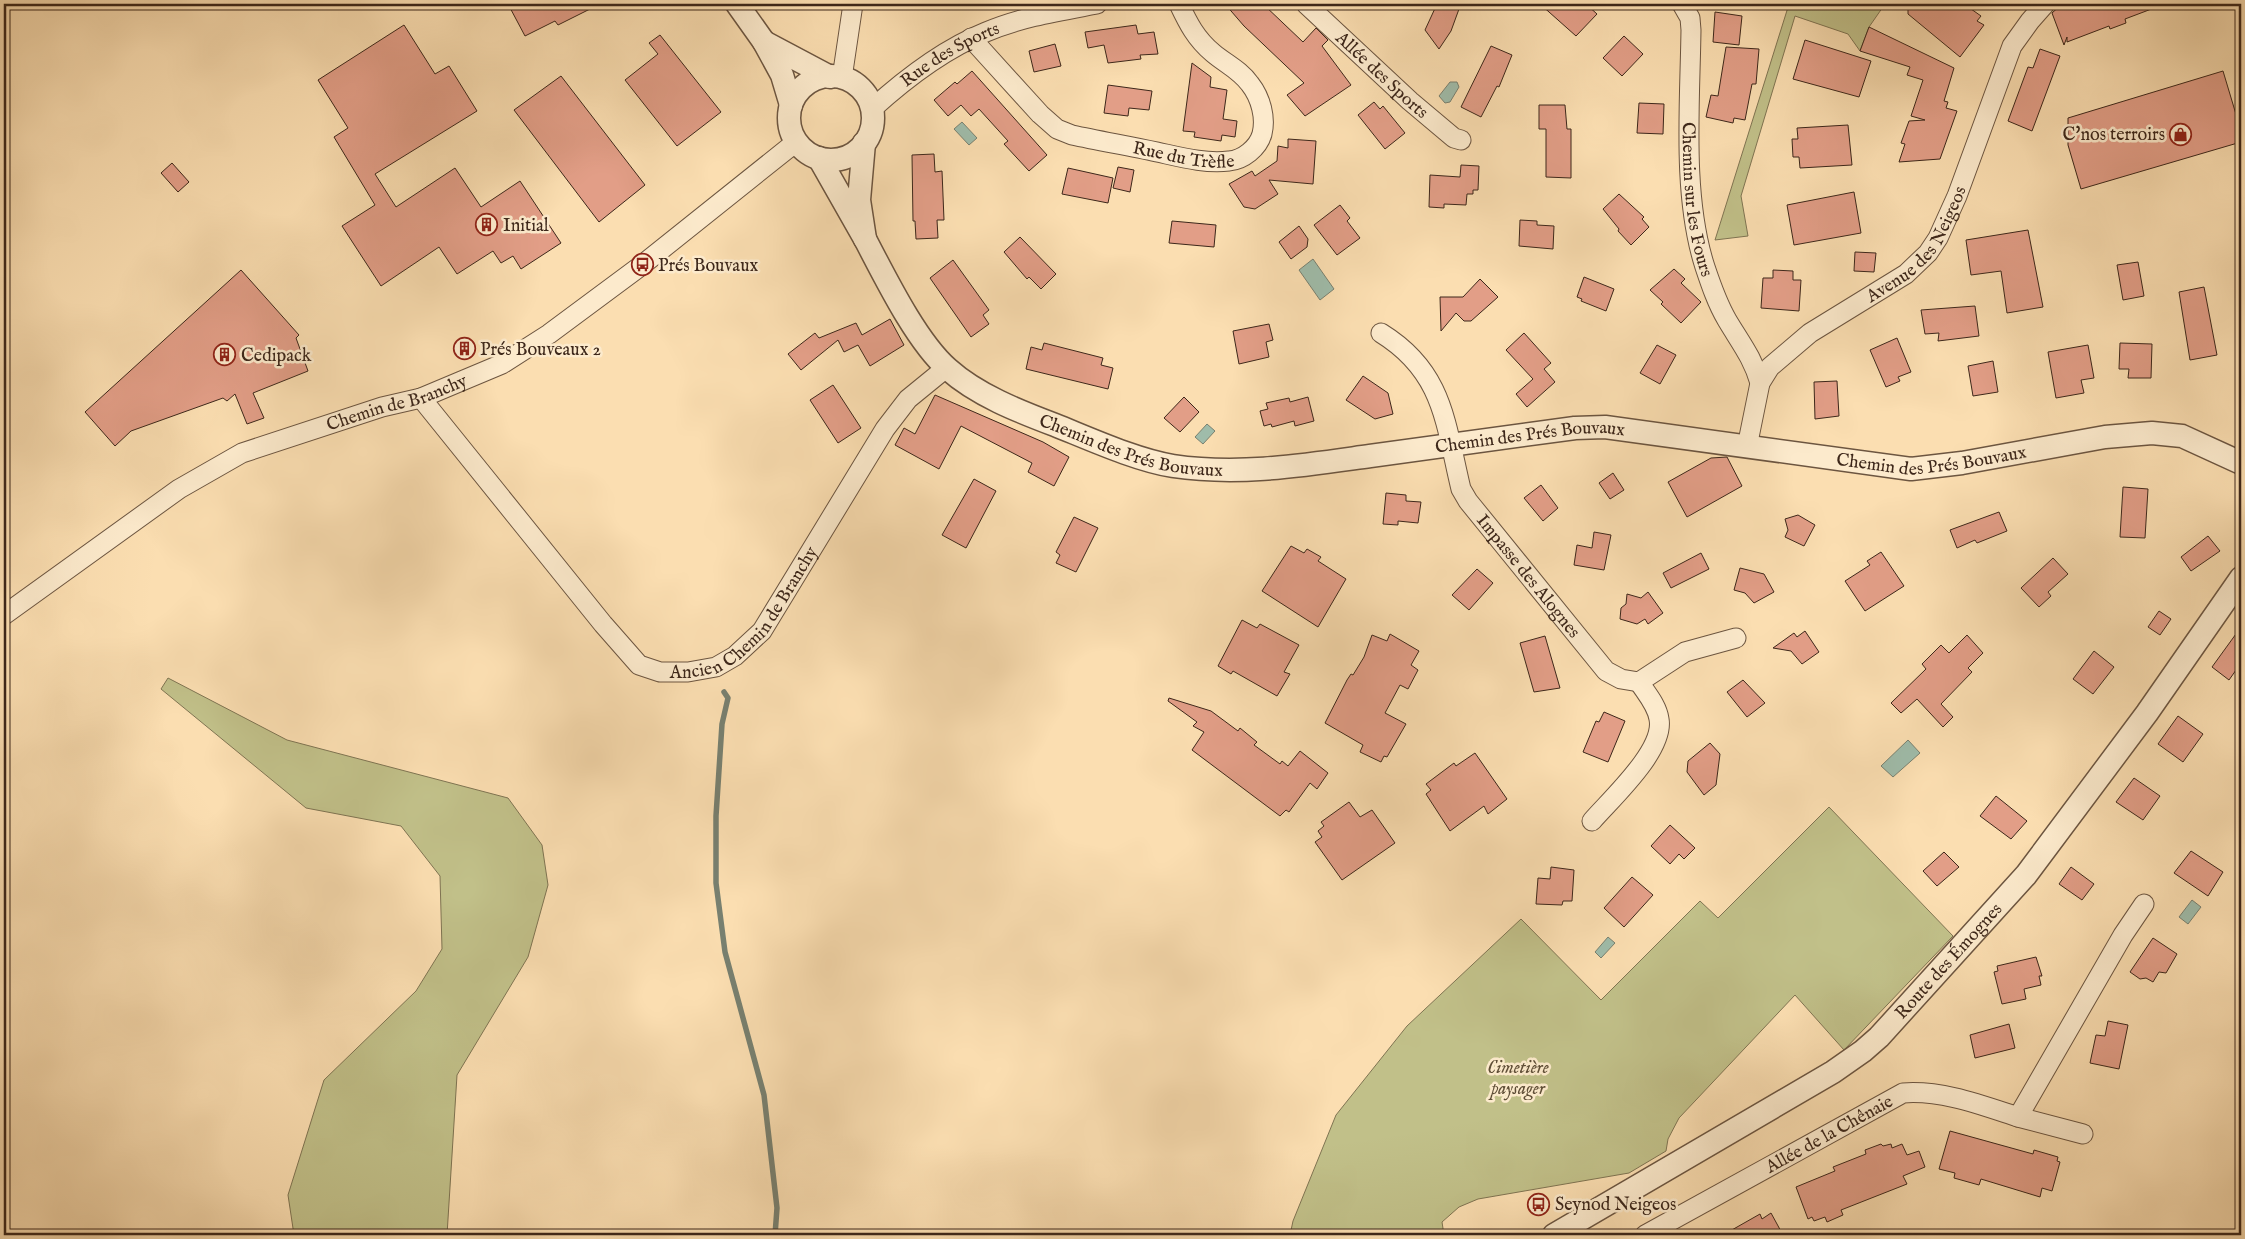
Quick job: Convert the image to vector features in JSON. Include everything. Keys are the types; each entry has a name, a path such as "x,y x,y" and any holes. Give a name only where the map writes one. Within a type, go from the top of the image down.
{"street":[{"path":"737,4 764,42 782,75 791,104"},
{"path":"836,77 853,4"},
{"name":"Rue des Sports","path":"872,109 891,92 971,38 1039,15 1097,4"},
{"name":"Rue du Trèfle","path":"971,38 1040,114 1057,129 1072,135 1196,160 1229,162 1244,156 1261,139 1265,123 1260,105 1252,86 1240,72 1214,54 1199,40 1188,24 1179,4"},
{"name":"Allée des Sports","path":"1306,4 1410,100 1454,138 1461,140"},
{"name":"Chemin sur les Fours","path":"1682,4 1690,18 1692,30 1689,141 1694,215 1714,293 1726,318 1754,362 1760,383"},
{"name":"Avenue des Neigeos","path":"1747,447 1760,383 1770,367 1794,344 1906,274 1928,253 1938,238 1957,196 2012,46 2030,20 2045,4"},
{"path":"764,42 861,89 872,109 871,130 864,144 859,200 865,239"},
{"path":"836,77 810,82 799,92 791,104 790,130 796,142 803,150 819,158 832,160 843,158 852,154 864,144"},
{"name":"Chemin de Branchy","path":"4,615 179,489 242,453 382,407 421,398 502,364 550,334 796,142"},
{"name":"Chemin des Prés Bouvaux","path":"819,158 913,324 946,368 991,397 1039,419 1084,437 1171,466 1216,471 1274,469 1575,428 1605,427 1911,469 1962,464 2105,437 2152,433 2182,436 2241,463"},
{"name":"Impasse des Alognes","path":"1381,333 1401,346 1430,378 1442,405 1461,489 1468,501 1606,671 1621,680 1639,682"},
{"name":"Ancien Chemin de Branchy","path":"421,398 596,616 640,665 660,672 688,672 716,667 735,656 762,631 885,429 908,399 946,368"},
{"name":"Route des Émognes","path":"1554,1235 1833,1072 1879,1037 2026,875 2147,713 2241,578"},
{"path":"1592,821 1648,755 1657,735 1660,720 1654,705 1639,682 1685,652 1736,638"},
{"path":"2018,1116 2123,935 2144,904"},
{"name":"Allée de la Chênaie","path":"1645,1235 1903,1093 1918,1092 1952,1097 2082,1134"}],"green space":[{"path":"1789,4 1885,4 1869,27 1860,51 1848,34 1795,16 1741,196 1748,236 1715,240"},
{"path":"168,678 287,740 508,798 542,845 548,885 528,957 457,1075 447,1235 294,1235 288,1195 324,1080 416,991 442,949 440,876 401,826 306,808 161,689"},
{"name":"Cimetière paysager","path":"1829,807 1953,936 1844,1050 1795,995 1679,1118 1668,1139 1666,1151 1629,1173 1478,1199 1459,1207 1442,1222 1444,1235 1290,1235 1293,1221 1336,1115 1407,1026 1521,919 1601,1000 1700,901 1718,918"}],"shaded area":[{"path":"1450,82 1457,82 1459,87 1450,102 1445,103 1439,96"},
{"path":"962,122 977,138 969,145 954,129"},
{"path":"1313,259 1334,289 1320,300 1299,270"},
{"path":"1207,424 1215,431 1203,444 1195,437"},
{"path":"1908,740 1920,753 1893,777 1881,766"},
{"path":"2192,900 2201,907 2188,924 2179,917"},
{"path":"1608,937 1615,943 1601,958 1595,952"}],"building":[{"path":"508,4 600,4 558,25 555,21 525,36"},
{"path":"1225,4 1263,4 1303,42 1316,28 1328,40 1322,46 1351,85 1305,116 1287,95 1304,83 1244,26"},
{"path":"1437,4 1448,4 1459,9 1451,31 1439,49 1425,30"},
{"path":"1540,4 1586,4 1597,14 1576,36"},
{"path":"1912,4 1964,4 1981,16 1977,21 1984,25 1960,57 1908,14 1908,9"},
{"path":"2062,4 2162,5 2125,19 2126,23 2110,29 2109,26 2067,42 2067,37 2064,45 2052,13"},
{"path":"1715,12 1742,16 1739,45 1713,42"},
{"path":"404,25 435,74 449,66 477,111 375,174 396,207 455,168 481,207 520,181 561,243 521,269 513,256 501,263 493,251 457,274 439,247 381,286 342,226 375,205 334,137 348,128 318,80"},
{"path":"1136,25 1138,34 1154,32 1158,54 1140,55 1141,59 1108,63 1104,45 1088,48 1085,32"},
{"path":"1869,27 1954,68 1944,101 1948,102 1946,108 1957,111 1940,159 1899,162 1905,144 1901,143 1909,121 1925,120 1911,116 1923,80 1907,75 1910,67 1860,51"},
{"path":"660,35 721,112 677,146 625,80 658,54 649,43"},
{"path":"1624,36 1643,54 1622,76 1603,58"},
{"path":"1805,40 1871,61 1859,97 1793,79"},
{"path":"1055,44 1061,66 1034,72 1029,51"},
{"path":"1491,46 1512,55 1499,87 1497,86 1481,117 1461,107"},
{"path":"1726,47 1759,49 1756,84 1752,84 1745,120 1734,118 1733,123 1706,117 1711,95 1718,96"},
{"path":"2040,49 2060,56 2032,131 2008,121 2028,67 2033,68"},
{"path":"1192,63 1211,77 1210,87 1227,90 1223,119 1237,121 1235,137 1222,135 1221,141 1194,137 1195,132 1183,131"},
{"path":"972,71 1047,155 1029,171 1004,144 1008,141 979,109 971,116 961,105 948,116 934,100 955,82 957,84"},
{"path":"2223,71 2241,131 2241,142 2081,189 2068,145 2068,118"},
{"path":"561,76 645,185 599,222 514,110"},
{"path":"1108,85 1152,91 1149,110 1129,108 1128,116 1104,113"},
{"path":"1374,102 1380,109 1383,106 1405,133 1385,149 1358,115"},
{"path":"1639,103 1664,104 1663,134 1637,133"},
{"path":"1539,105 1565,105 1567,129 1571,129 1571,178 1546,177 1546,129 1539,129"},
{"path":"1848,125 1852,165 1800,168 1799,157 1793,157 1792,139 1798,139 1797,128"},
{"path":"1288,139 1316,141 1313,184 1269,180 1278,194 1255,209 1244,207 1229,184 1252,171 1255,176 1277,161 1278,146 1288,148"},
{"path":"934,154 935,172 942,171 944,220 937,220 938,238 916,239 915,221 913,221 912,155"},
{"path":"172,163 189,182 178,192 161,173"},
{"path":"1461,165 1479,166 1478,190 1473,190 1473,194 1467,194 1466,205 1444,204 1444,208 1429,207 1430,175 1460,177"},
{"path":"1118,167 1134,170 1130,192 1113,188"},
{"path":"1068,168 1113,178 1108,203 1062,194"},
{"path":"1854,192 1861,233 1794,245 1787,205"},
{"path":"1619,194 1644,217 1642,219 1649,227 1631,245 1618,231 1619,229 1603,209"},
{"path":"1340,205 1350,218 1347,221 1360,238 1337,255 1314,225"},
{"path":"1520,220 1537,221 1537,225 1554,226 1553,249 1519,246"},
{"path":"1172,221 1216,225 1214,247 1169,243"},
{"path":"1299,226 1308,239 1307,247 1291,259 1279,242"},
{"path":"2028,230 2043,307 2007,313 2001,271 1971,275 1966,240"},
{"path":"1020,237 1056,274 1041,289 1029,277 1027,279 1004,252"},
{"path":"1855,252 1876,253 1874,272 1854,271"},
{"path":"953,260 989,310 983,315 989,324 971,337 930,278"},
{"path":"2138,262 2144,296 2123,300 2117,265"},
{"path":"1674,269 1685,279 1681,283 1701,302 1681,323 1661,304 1663,302 1650,290"},
{"name":"Cedipack","path":"241,270 299,335 296,338 308,371 253,393 264,418 247,424 235,394 227,401 223,398 131,431 115,446 85,412"},
{"path":"1773,270 1793,271 1793,280 1801,280 1799,311 1761,308 1763,278 1773,278"},
{"path":"1584,277 1614,289 1606,311 1581,301 1582,299 1577,297"},
{"path":"1480,279 1498,297 1471,321 1464,321 1456,313 1441,331 1440,297 1463,297"},
{"path":"2204,287 2217,355 2190,360 2179,292"},
{"path":"1975,306 1979,336 1938,341 1939,333 1925,334 1921,310"},
{"path":"890,319 904,345 870,366 858,345 844,352 838,340 801,370 788,354 815,333 819,338 856,323 862,335"},
{"path":"1269,324 1273,340 1266,342 1269,357 1239,364 1233,331"},
{"path":"1524,333 1551,363 1544,369 1555,382 1527,407 1516,394 1533,379 1506,350"},
{"path":"1897,338 1911,372 1898,377 1900,381 1886,387 1870,350"},
{"path":"1044,343 1103,358 1101,365 1113,368 1108,389 1026,369 1031,347 1042,350"},
{"path":"2120,343 2152,344 2151,378 2128,378 2129,369 2119,369"},
{"path":"1657,345 1676,355 1660,384 1640,373"},
{"path":"2088,345 2094,378 2081,380 2084,393 2056,398 2048,352"},
{"path":"1993,361 1998,392 1973,396 1968,366"},
{"path":"1363,376 1388,393 1393,414 1375,419 1346,400"},
{"path":"1837,381 1839,416 1815,419 1814,382"},
{"path":"833,385 861,428 838,443 810,400"},
{"path":"935,395 1043,442 1069,457 1054,486 1028,472 1032,463 961,426 939,469 895,445 904,428 915,434"},
{"path":"1184,397 1199,412 1180,432 1164,418"},
{"path":"1308,397 1314,421 1295,426 1294,421 1272,427 1271,424 1264,426 1260,411 1268,409 1266,403 1289,398 1290,402"},
{"path":"1727,457 1742,486 1687,517 1668,482 1711,458"},
{"path":"1613,473 1624,490 1610,499 1599,483"},
{"path":"974,479 996,491 966,548 942,535"},
{"path":"1541,485 1558,508 1543,521 1524,498"},
{"path":"2123,487 2148,489 2145,538 2120,537"},
{"path":"1386,493 1406,495 1406,501 1421,502 1418,523 1398,521 1398,525 1383,524"},
{"path":"1999,512 2007,531 1977,543 1975,540 1957,548 1950,530"},
{"path":"1798,515 1815,525 1804,546 1785,537 1788,530 1785,519"},
{"path":"1074,517 1098,528 1076,572 1056,563 1060,555 1056,552"},
{"path":"1594,532 1611,535 1604,570 1574,565 1577,545 1592,548"},
{"path":"2208,536 2220,551 2191,571 2181,557"},
{"path":"1291,546 1304,553 1307,549 1321,557 1318,561 1346,579 1318,627 1262,591"},
{"path":"1881,552 1904,586 1865,611 1845,581 1870,565 1867,561"},
{"path":"1701,553 1709,569 1671,588 1663,573"},
{"path":"2053,558 2068,574 2048,592 2051,596 2039,607 2021,588"},
{"path":"1740,568 1764,574 1774,592 1754,603 1745,593 1734,590"},
{"path":"1477,569 1493,583 1469,610 1452,595"},
{"path":"1648,592 1663,613 1648,624 1645,619 1637,624 1620,619 1621,608 1626,604 1627,594 1641,598"},
{"path":"2159,611 2171,619 2160,635 2148,627"},
{"path":"1242,620 1257,628 1260,624 1299,645 1284,672 1290,674 1277,696 1233,671 1231,674 1218,666"},
{"path":"2241,627 2241,663 2229,680 2212,667"},
{"path":"1805,631 1819,652 1802,664 1791,651 1773,648 1794,633 1797,637"},
{"path":"1390,634 1419,651 1411,665 1418,670 1408,689 1400,685 1385,713 1406,724 1387,757 1384,756 1381,762 1360,752 1363,745 1325,723 1347,680 1351,674 1353,675 1364,657 1372,635 1387,641"},
{"path":"1967,635 1983,653 1968,668 1972,672 1941,704 1953,717 1943,727 1917,699 1901,713 1891,703 1926,669 1922,664 1941,645 1949,653"},
{"path":"1545,636 1560,688 1534,692 1520,643"},
{"path":"2094,651 2114,667 2093,694 2073,679"},
{"path":"1743,680 1765,703 1747,717 1727,692"},
{"path":"1169,698 1211,711 1238,731 1240,728 1257,742 1254,745 1280,764 1282,761 1288,766 1300,751 1328,773 1317,789 1310,783 1289,812 1286,810 1280,816 1192,750 1204,732 1193,726 1197,722 1168,701"},
{"path":"1604,712 1625,721 1608,762 1583,752 1596,721 1599,722"},
{"path":"2178,716 2203,734 2183,762 2158,744"},
{"path":"1710,743 1720,754 1716,785 1704,795 1687,772 1688,761"},
{"path":"1475,753 1507,799 1488,814 1484,806 1450,831 1426,794 1431,790 1426,784 1454,763 1456,766"},
{"path":"2134,778 2160,796 2143,820 2116,802"},
{"path":"1996,796 2027,821 2011,839 1980,816"},
{"path":"1349,802 1360,817 1372,810 1395,843 1342,880 1315,842 1322,837 1318,831 1324,826 1321,822"},
{"path":"1670,825 1695,848 1684,859 1679,854 1670,864 1651,846"},
{"path":"2191,851 2223,872 2208,896 2174,873"},
{"path":"1944,852 1959,867 1937,886 1923,871"},
{"path":"1551,867 1574,870 1572,901 1563,901 1562,905 1536,904 1538,878 1550,879"},
{"path":"2071,867 2094,884 2082,900 2059,884"},
{"path":"1632,877 1653,895 1624,927 1604,908"},
{"path":"2153,938 2177,954 2166,973 2159,972 2153,982 2146,978 2140,979 2130,972"},
{"path":"2036,957 2042,976 2039,976 2041,985 2024,989 2026,999 2002,1004 1994,972 1998,971 1997,966"},
{"path":"2108,1021 2128,1025 2119,1069 2090,1063 2096,1035 2105,1036"},
{"path":"2009,1024 2015,1048 1975,1058 1970,1035"},
{"path":"1950,1131 2033,1154 2034,1150 2058,1157 2057,1161 2060,1162 2052,1191 2042,1188 2040,1197 1981,1179 1979,1185 1954,1178 1955,1173 1939,1169"},
{"path":"1881,1144 1883,1146 1891,1144 1892,1148 1902,1144 1907,1155 1919,1151 1925,1167 1903,1176 1907,1184 1841,1210 1843,1215 1827,1222 1825,1217 1814,1221 1812,1217 1808,1219 1796,1187 1835,1171 1833,1167 1866,1154 1865,1150"},
{"path":"1771,1213 1783,1235 1723,1235 1760,1214 1762,1219"}],"waterway":[{"path":"724,692 728,698 722,724 716,816 716,883 725,952 764,1095 777,1208 775,1235"}],"place":[{"name":"C'nos terroirs","path":"2181,134"},
{"name":"Initial","path":"487,225"},
{"name":"Prés Bouvaux","path":"642,265"},
{"name":"Prés Bouveaux 2","path":"464,349"},
{"name":"Cedipack","path":"225,355"},
{"name":"Seynod Neigeos","path":"1539,1204"}]}
